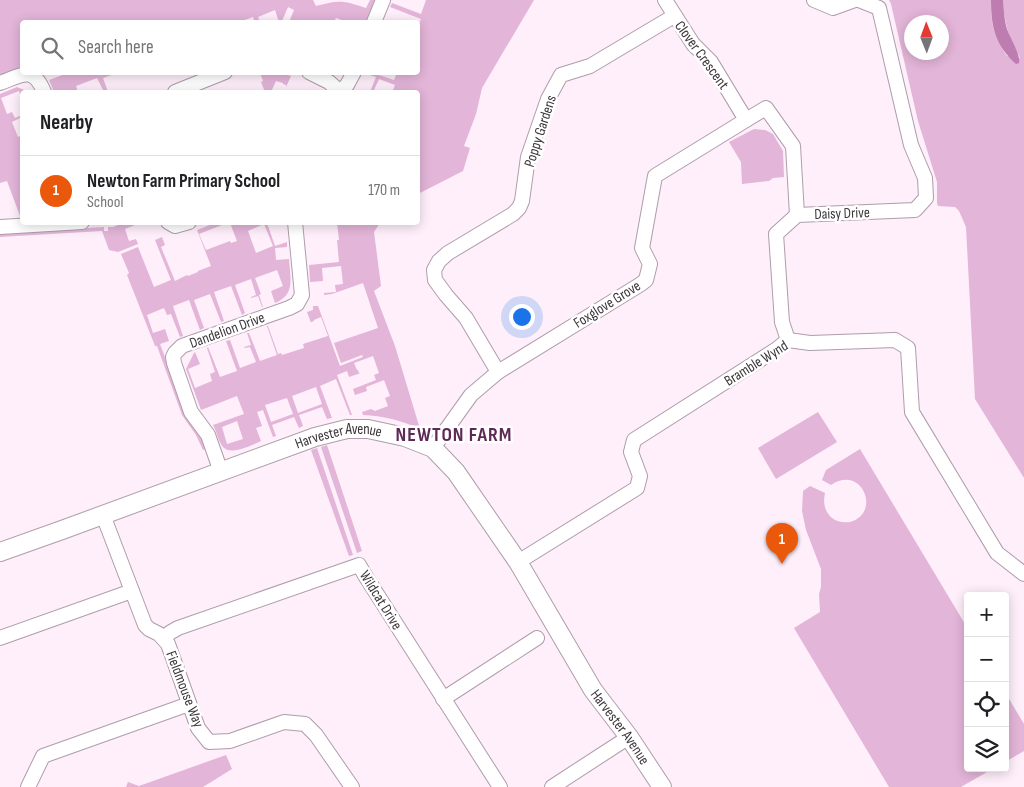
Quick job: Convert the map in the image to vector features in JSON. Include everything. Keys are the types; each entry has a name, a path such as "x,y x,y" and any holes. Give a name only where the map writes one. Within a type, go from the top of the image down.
{"street":[{"path":"375,20 383,0"},
{"name":"Clover Crescent","path":"665,0 693,44 711,62 746,120"},
{"path":"814,0 833,8 855,0"},
{"name":"Daisy Drive","path":"788,340 782,322 776,234 797,215 915,210 926,198 925,178 912,145 879,8 859,0"},
{"name":"Poppy Gardens","path":"498,372 466,318 435,280 434,270 439,261 448,253 513,214 519,208 522,201 528,157 548,99 562,75 590,66 674,16"},
{"path":"0,83 22,75"},
{"path":"30,75 34,76 43,90"},
{"path":"180,90 218,75"},
{"path":"314,75 329,82 338,90"},
{"path":"342,90 352,75"},
{"path":"746,120 766,108 793,146 797,215"},
{"name":"Foxglove Grove","path":"433,448 471,395 498,372 646,280 650,264 642,248 655,176 746,120"},
{"path":"0,227 33,225"},
{"name":"Dandelion Drive","path":"221,472 208,436 188,404 174,363 174,355 176,350 182,346 289,308 300,301 302,294 295,225"},
{"name":"Bramble Wynd","path":"518,562 637,488 640,476 631,452 634,440 788,340 810,343 895,340 908,348 912,412 997,553 1024,574"},
{"name":"Harvester Avenue","path":"0,552 315,437 347,429 368,428 405,437 433,448 456,472 518,562 593,690 629,737 662,787"},
{"path":"103,515 145,625 163,638"},
{"name":"Wildcat Drive","path":"163,638 178,628 360,565 500,787"},
{"path":"0,638 132,591"},
{"name":"Fieldmouse Way","path":"163,638 170,650 198,728 209,742 230,741 284,722 305,724 316,735 352,787"},
{"path":"443,699 537,638"},
{"path":"28,787 43,756 189,704"},
{"path":"552,787 629,737"}],"shaded area":[{"path":"0,0 313,0 316,6 341,2 366,8 370,0 377,0 369,20 342,20 336,18 335,20 290,20 294,10 288,7 282,20 278,20 275,10 258,17 259,20 254,20 253,17 245,20 20,20 20,69 0,77"},
{"path":"426,0 534,0 482,88 476,114 464,146 470,148 463,171 420,193 420,90 393,90 395,85 379,79 374,90 371,90 376,77 370,75 379,75 394,80 396,75 420,75 421,19 390,7 392,3 421,14"},
{"path":"889,0 991,0 992,23 999,41 1007,56 1020,58 1008,30 1003,0 1024,0 1024,478 975,399 966,227 959,211 955,207 938,206 937,182 918,121"},
{"path":"991,0 1003,0 1008,33 1017,51 1019,63 1016,64 1009,57 999,43 993,27"},
{"path":"63,75 111,75 103,78 107,90 103,90 97,78 76,86 77,90 53,90 49,80"},
{"path":"261,75 291,76 286,87 283,83 276,81 272,90 264,90 261,82 263,81"},
{"path":"17,87 24,90 20,90 20,94 19,91 1,98 7,114 12,112 15,118 20,116 20,118 12,122 18,137 20,136 20,216 7,181 0,183 0,94"},
{"path":"754,129 765,130 773,134 783,151 784,177 742,184 741,162 729,142"},
{"path":"118,225 135,225 125,229 129,241 136,239 138,244 118,252 109,250 102,231 0,237 0,233 104,227 104,231 108,231 108,227"},
{"path":"210,225 222,225 199,234 206,250 230,241 231,243 237,241 231,225 262,225 248,231 256,253 273,246 264,225 268,225 275,246 287,242 287,247 275,248 276,260 289,259 291,279 286,295 282,300 275,303 271,291 283,286 277,270 255,278 261,294 259,295 263,307 258,296 251,298 256,295 251,279 235,285 245,313 242,315 231,286 214,292 224,321 221,322 210,294 194,300 204,328 200,330 189,300 173,306 183,336 180,337 171,314 167,315 164,308 147,315 153,333 165,329 169,341 160,344 186,413 200,434 207,449 203,450 196,435 182,415 157,346 155,346 127,275 129,273 121,254 138,247 154,287 171,280 155,240 162,237 165,245 161,247 175,281 211,266 197,230"},
{"path":"337,225 379,225 374,232 381,286 374,291 395,346 420,429 392,419 363,415 362,412 371,409 375,411 388,406 385,398 390,396 384,380 366,387 367,391 355,395 353,389 376,380 374,375 379,373 373,356 354,363 359,373 361,373 349,377 347,371 337,375 352,415 350,415 336,379 320,386 332,418 327,419 322,407 299,415 303,426 299,428 294,417 272,425 276,436 273,437 263,410 257,412 262,426 256,428 261,441 236,450 223,447 213,425 244,414 237,396 201,410 186,369 195,352 200,364 188,369 195,388 212,381 210,374 215,372 208,347 220,377 237,371 226,341 230,340 240,368 256,362 250,347 244,347 251,345 247,333 249,333 260,361 277,355 267,326 278,354 281,353 282,355 304,348 303,344 328,336 321,317 311,323 307,312 313,310 313,306 318,306 340,366 363,357 362,355 341,363 334,343 378,328 363,283 332,294 324,295 324,293 336,292 335,285 343,284 341,266 322,268 323,281 310,282 309,265 339,262 337,240 339,240","holes":["316,387 322,404 298,413 292,396","287,398 293,414 271,422 265,405","237,421 243,439 227,444 222,427"]},
{"path":"818,412 837,442 776,479 758,448"},
{"path":"327,445 362,551 357,553 321,447"},
{"path":"317,448 353,555 349,556 311,450"},
{"path":"860,449 964,622 964,772 987,772 961,787 889,787 794,628 820,612 821,569 806,530 802,511 803,491 810,486 825,493 824,503 826,509 829,515 836,520 850,522 860,517 865,509 864,492 859,485 852,481 842,480 831,485 822,480 826,470"},
{"path":"1009,699 1024,724 1024,751 1009,760"},
{"path":"226,755 232,769 203,787 126,787 128,782 139,786"}],"place":[{"name":"Newton Farm Primary School","path":"782,564"}],"district":[{"name":"NEWTON FARM","path":"454,434"}]}
